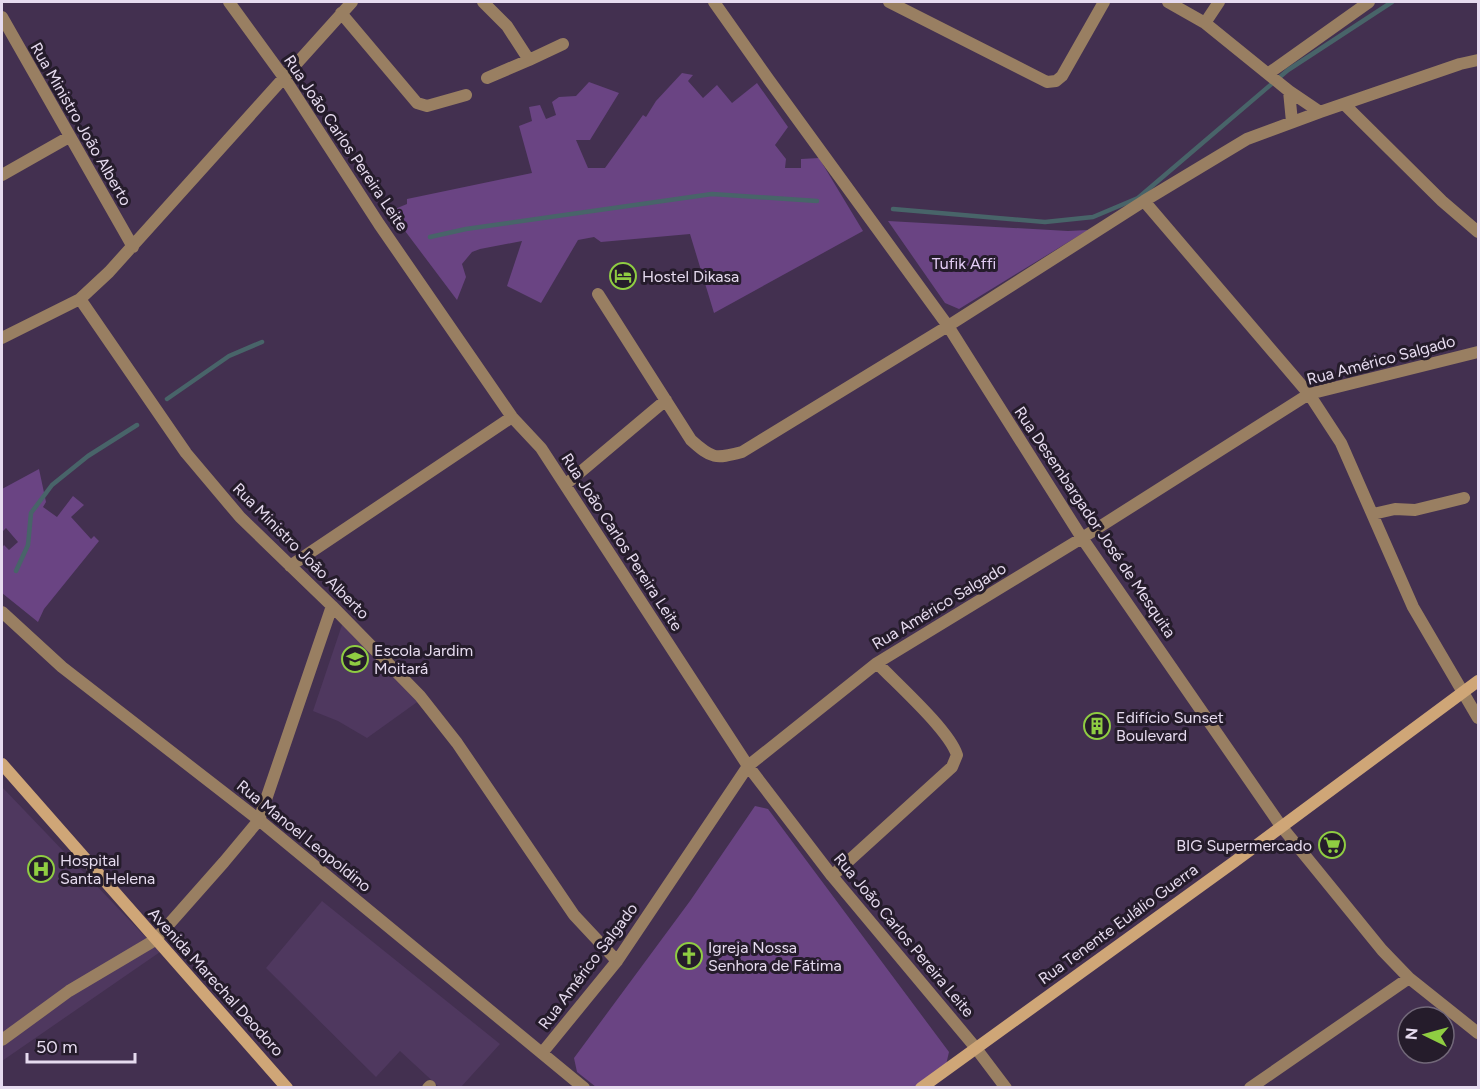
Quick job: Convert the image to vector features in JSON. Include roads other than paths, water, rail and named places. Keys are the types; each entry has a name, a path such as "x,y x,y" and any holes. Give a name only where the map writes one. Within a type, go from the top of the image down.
{"street":[{"name":"Rua João Carlos Pereira Leite","path":"229,2 285,79 379,224 512,417 542,447 748,766 832,876 975,1047 1006,1088"},
{"path":"2,338 81,299 133,247 352,2"},
{"path":"483,2 507,26 529,60"},
{"name":"Rua Desembargador José de Mesquita","path":"714,2 768,80 948,326 1082,538 1281,826 1382,950 1408,978 1479,1033"},
{"path":"889,2 1047,82 1056,81 1062,76 1104,2"},
{"path":"1168,2 1205,23 1287,89 1320,112"},
{"path":"1205,23 1219,2"},
{"path":"1271,75 1369,2"},
{"path":"341,14 417,103 427,106 466,95"},
{"name":"Rua Ministro João Alberto","path":"2,17 133,247"},
{"path":"488,78 563,44"},
{"path":"598,294 691,440 706,454 721,457 742,452 1247,139 1460,64 1479,60"},
{"path":"1287,89 1292,122"},
{"path":"1344,104 1442,201 1479,232"},
{"path":"2,175 69,137"},
{"path":"1144,201 1310,394 1341,443 1413,606 1479,718"},
{"name":"Rua Ministro João Alberto","path":"81,299 186,453 240,517 420,696 457,742 574,915 616,961"},
{"name":"Rua Américo Salgado","path":"542,1053 616,961 748,766 877,663 1082,538 1310,394 1479,352"},
{"path":"565,485 666,400"},
{"path":"290,566 512,417"},
{"path":"1372,514 1395,509 1415,510 1464,498"},
{"path":"2,1040 69,991 155,940 259,820 332,606"},
{"name":"Rua Manoel Leopoldino","path":"2,612 62,667 259,820 584,1088"},
{"path":"832,876 952,767 957,755 955,747 943,731 877,663"},
{"name":"Rua Tenente Eulálio Guerra","path":"921,1088 1479,681"},
{"name":"Avenida Marechal Deodoro","path":"2,764 287,1088"},
{"path":"1250,1088 1408,978"}],"waterway":[{"path":"893,209 1045,222 1093,217 1138,198 1288,70 1392,2"},
{"path":"430,237 466,229 712,194 817,201"},
{"path":"167,399 229,356 262,342"},
{"path":"16,571 28,545 31,513 52,485 88,456 137,425"}],"place":[{"name":"Hostel Dikasa","path":"623,276"},
{"name":"Escola Jardim Moitará","path":"355,659"},
{"name":"Edifício Sunset Boulevard","path":"1097,726"},
{"name":"BIG Supermercado","path":"1332,845"},
{"name":"Hospital Santa Helena","path":"41,869"},
{"name":"Igreja Nossa Senhora de Fátima","path":"689,956"}],"park label":[{"name":"Tufik Affi","path":"964,263"}]}
